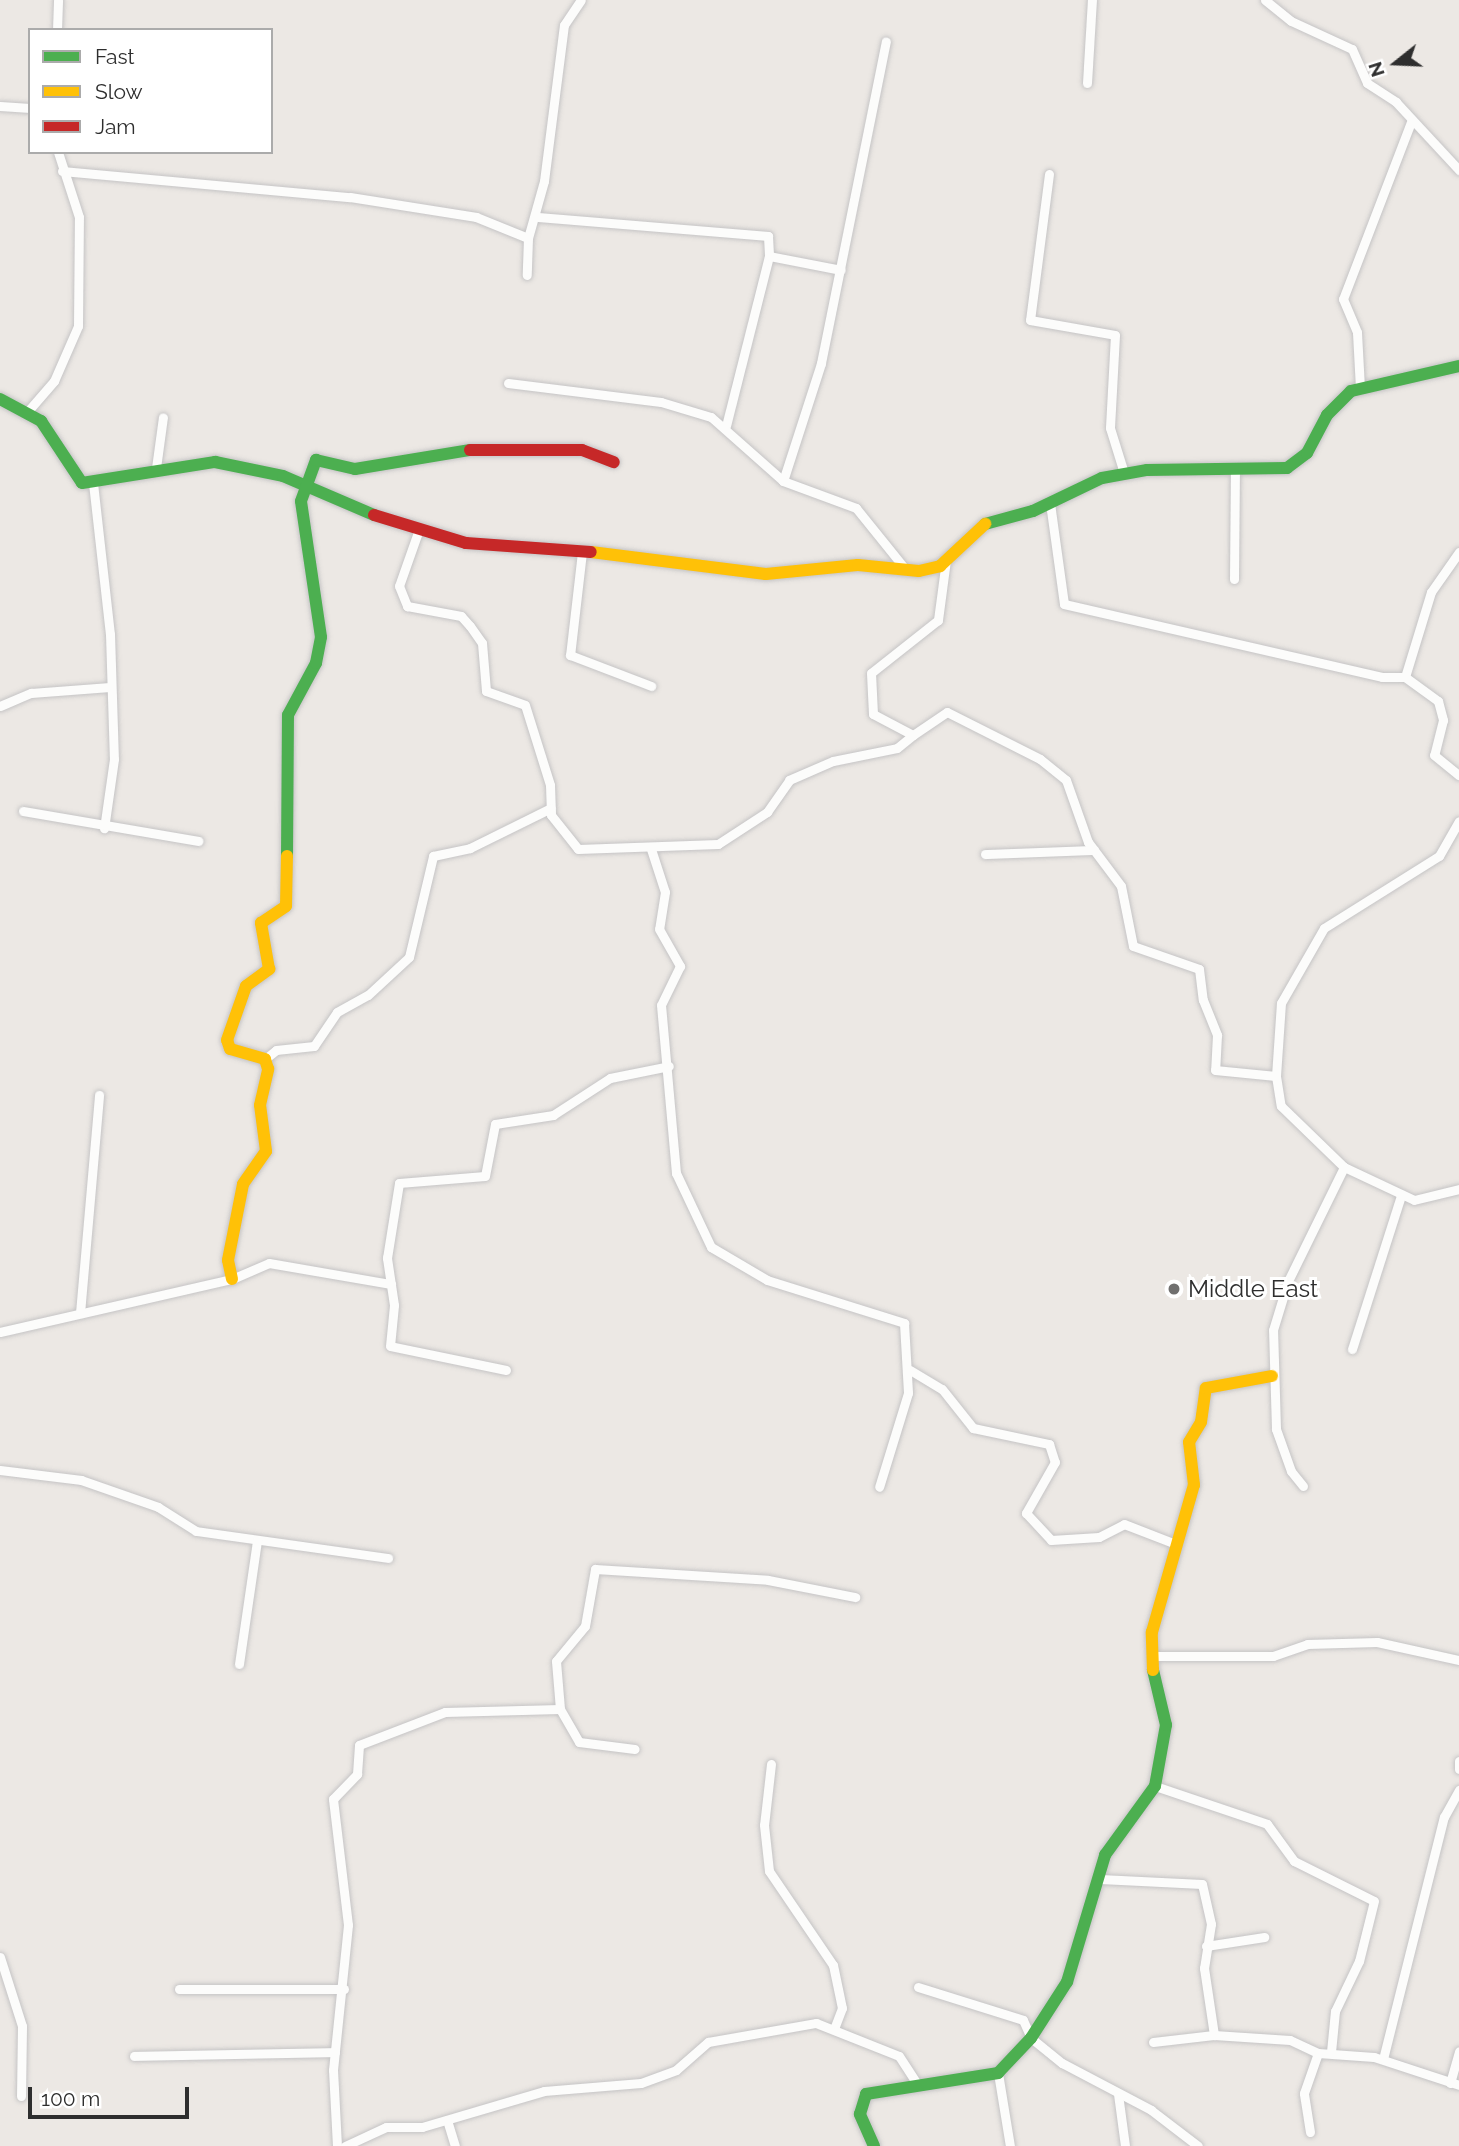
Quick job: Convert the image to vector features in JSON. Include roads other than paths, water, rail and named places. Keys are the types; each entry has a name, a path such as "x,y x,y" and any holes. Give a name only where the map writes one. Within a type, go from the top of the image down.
{"street":[{"path":"57,28 58,0"},
{"path":"527,275 528,238 538,217 564,25 581,0"},
{"path":"1087,83 1093,0"},
{"path":"1265,0 1291,21 1352,49 1367,83 1392,99 1459,170"},
{"path":"783,481 810,406 841,270 886,41"},
{"path":"0,106 28,108"},
{"path":"1360,388 1357,332 1343,299 1411,122"},
{"path":"27,411 54,381 79,326 81,234 58,154"},
{"path":"62,171 350,197 497,222 528,238"},
{"path":"1049,174 1030,320 1115,335 1110,428 1124,473"},
{"path":"538,217 764,234 769,256 726,426"},
{"path":"769,256 841,270"},
{"path":"0,399 27,411 51,433 77,480 93,483 156,468 225,463 305,486 418,532 766,574 858,565 930,570 946,560 970,528 1049,503 1124,473 1276,471 1297,462 1336,402 1360,388 1459,366"},
{"path":"508,383 661,402 726,426 756,463 783,481 856,508 906,570"},
{"path":"156,468 163,416"},
{"path":"265,1059 230,1049 227,1040 246,986 269,969 261,923 286,906 288,715 316,663 321,638 302,509 305,486 316,460 352,469 423,453 528,446 583,450 614,462"},
{"path":"1234,579 1235,473"},
{"path":"93,483 114,759 104,828"},
{"path":"1049,503 1065,604 1329,668 1405,677 1438,701 1443,720 1434,755 1459,775"},
{"path":"418,532 399,586 407,606 461,616 482,643 486,691 525,705 550,785 555,825 578,849 651,849 725,841 770,810 789,780 833,761 897,748 947,712 1040,759 1070,785 1094,850 1118,880 1133,946 1199,969 1217,1035 1215,1070 1276,1076"},
{"path":"582,552 570,655 651,686"},
{"path":"1405,677 1431,592 1459,552"},
{"path":"913,735 873,714 870,679 877,664 938,620 946,560"},
{"path":"0,706 31,692 110,687"},
{"path":"232,1279 228,1260 243,1184 266,1151 260,1105 265,1059 276,1050 313,1046 340,1009 368,995 409,957 433,856 470,848 551,808"},
{"path":"23,811 104,828 198,841"},
{"path":"1459,821 1439,856 1324,928 1281,1003 1276,1076 1281,1106 1344,1167 1401,1195 1423,1201 1459,1189"},
{"path":"651,849 665,892 659,929 680,966 661,1005 669,1066 676,1173 708,1244 767,1280 900,1319 908,1336 909,1370 879,1487"},
{"path":"985,854 1094,850"},
{"path":"506,1370 394,1351 387,1258 401,1181 485,1176 495,1124 554,1115 610,1078 669,1066"},
{"path":"80,1313 99,1095"},
{"path":"1303,1486 1291,1471 1276,1429 1272,1376 1273,1330 1283,1294 1344,1167"},
{"path":"1352,1349 1401,1195"},
{"path":"0,1332 232,1279 276,1263 391,1284"},
{"path":"909,1370 942,1389 973,1427 1049,1444 1055,1462 1026,1513 1051,1540 1075,1542 1127,1524 1173,1543"},
{"path":"874,2146 863,2128 861,2100 872,2091 916,2082 998,2073 1031,2038 1075,1963 1105,1855 1155,1786 1166,1725 1151,1656 1173,1543 1194,1485 1189,1442 1201,1422 1206,1388 1272,1376"},
{"path":"0,1470 81,1480 158,1507 196,1531 388,1558"},
{"path":"239,1664 257,1540"},
{"path":"635,1749 579,1742 560,1709 556,1661 585,1626 595,1569 768,1580 855,1597"},
{"path":"1151,1656 1273,1656 1307,1644 1363,1642 1459,1660"},
{"path":"337,2146 335,2052 344,1989 348,1925 332,1800 356,1776 359,1745 445,1712 560,1709"},
{"path":"1459,1761 1459,1769"},
{"path":"771,1764 764,1825 769,1871 833,1965 842,2008 835,2026"},
{"path":"1155,1786 1267,1824 1294,1861 1374,1900 1359,1961 1335,2011 1331,2052"},
{"path":"1382,2059 1444,1816 1459,1790"},
{"path":"1100,1879 1197,1880 1211,1924 1206,1946 1214,2035"},
{"path":"1206,1946 1264,1937"},
{"path":"0,1957 22,2026 21,2096"},
{"path":"918,1987 1023,2020 1031,2038 1078,2075 1118,2094 1192,2136 1198,2146"},
{"path":"179,1989 344,1989"},
{"path":"345,2146 386,2127 447,2120 544,2091 641,2083 676,2070 708,2042 816,2023 835,2026 908,2062 916,2082"},
{"path":"1153,2042 1214,2035 1290,2040 1318,2053 1331,2052 1382,2059 1454,2084 1459,2051"},
{"path":"134,2056 335,2052"},
{"path":"1310,2132 1304,2093 1318,2053"},
{"path":"998,2073 1010,2146"},
{"path":"1118,2094 1125,2146"},
{"path":"447,2120 455,2146"}],"place":[{"name":"Middle East","path":"1174,1289"}]}
